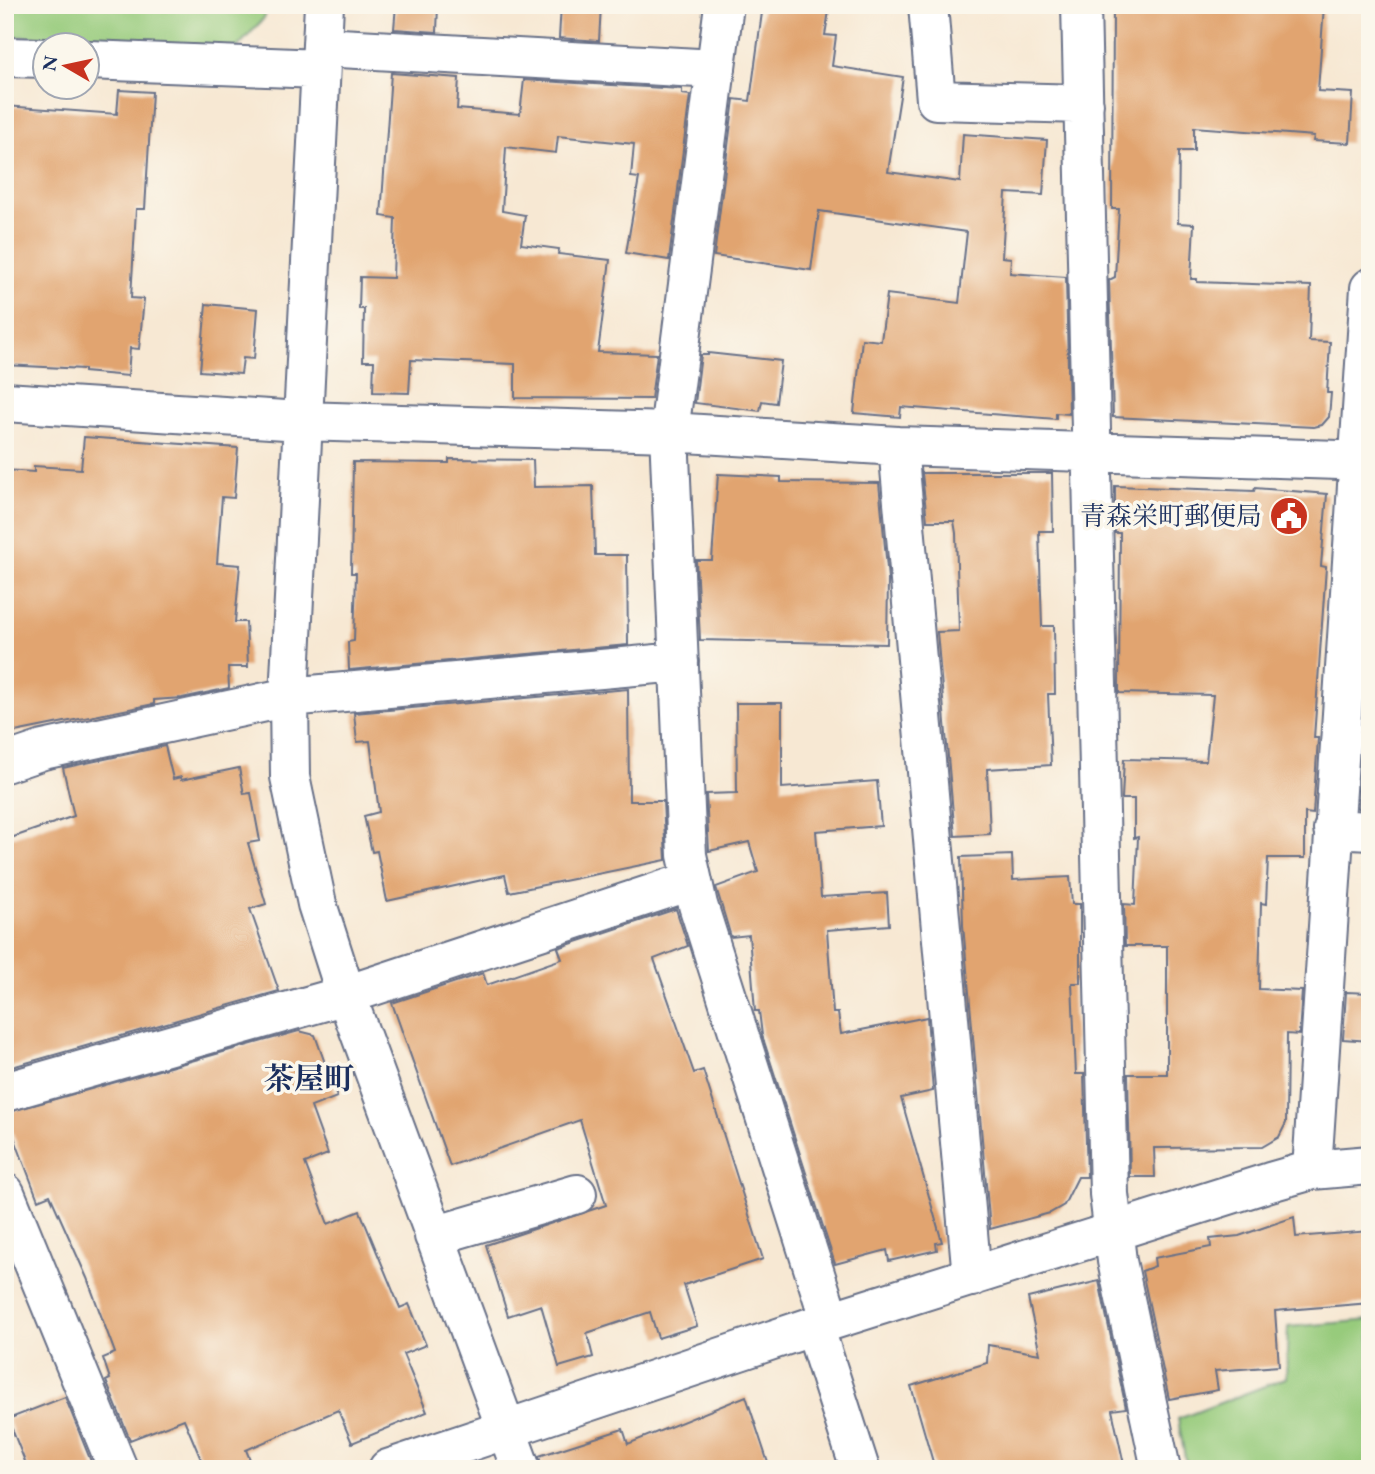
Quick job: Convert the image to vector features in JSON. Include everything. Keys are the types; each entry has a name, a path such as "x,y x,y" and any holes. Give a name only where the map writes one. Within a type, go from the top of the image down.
{"street":[{"path":"324,5 301,421 289,697 290,777 295,811 317,904 346,995 521,1469"},
{"path":"724,5 669,432 687,855 691,881 822,1323 860,1469"},
{"path":"928,5 936,100 1084,104"},
{"path":"1081,5 1094,450 1109,1194 1118,1261 1161,1469"},
{"path":"5,57 32,58"},
{"path":"102,60 321,58 716,69"},
{"path":"1312,1170 1352,830 1370,288"},
{"path":"5,402 301,421 669,432 898,446 1094,450 1364,461"},
{"path":"898,446 972,1277"},
{"path":"5,763 43,750 289,697 679,662"},
{"path":"5,1092 346,995 691,881"},
{"path":"388,1469 822,1323 1312,1170 1370,1166"},
{"path":"5,1193 118,1469"},
{"path":"434,1236 577,1194"}],"green space":[{"path":"5,5 266,5 265,17 236,49 102,41 102,32 32,32 32,38 5,36"},
{"path":"1370,1320 1370,1469 1187,1469 1178,1419 1286,1378 1288,1327"}],"building":[{"path":"396,5 438,5 437,32 394,29"},
{"path":"561,5 601,5 599,41 559,38"},
{"path":"763,5 830,5 825,35 836,36 832,66 903,77 888,172 960,182 963,134 1047,140 1043,195 1006,193 1002,257 1011,258 1010,273 1066,277 1069,414 1056,413 1056,419 901,407 900,417 854,413 862,339 881,341 887,294 959,303 967,232 819,211 811,270 714,256 734,99 750,101"},
{"path":"1324,5 1318,91 1353,93 1350,143 1313,141 1314,136 1194,127 1194,151 1179,151 1178,223 1194,224 1191,279 1197,279 1197,282 1311,286 1309,341 1330,342 1327,393 1331,393 1329,417 1322,425 1314,427 1113,417 1109,280 1115,277 1119,209 1112,209 1113,6"},
{"path":"391,73 459,78 457,109 520,114 524,80 682,89 682,94 690,95 669,260 626,253 639,178 631,177 634,144 558,136 556,153 506,147 502,211 525,215 521,244 559,249 558,254 610,260 598,352 657,354 651,399 515,398 515,364 411,360 409,393 373,392 374,361 363,361 364,309 359,309 360,277 393,278 395,218 381,216"},
{"path":"119,90 152,92 145,209 136,209 131,298 144,299 139,349 130,348 128,376 84,372 84,369 5,365 5,106 117,114"},
{"path":"206,304 258,309 254,359 243,358 241,374 200,371"},
{"path":"708,353 781,361 776,403 762,401 760,411 695,403 701,355"},
{"path":"84,437 238,448 234,498 222,497 217,563 240,565 235,622 246,622 248,667 228,667 229,688 182,698 154,700 154,704 5,734 5,470 34,472 34,466 81,469"},
{"path":"449,459 533,460 534,487 593,486 595,555 627,555 628,645 349,670 348,642 354,641 356,573 351,573 353,462 449,463"},
{"path":"922,473 1052,473 1053,531 1039,531 1042,626 1054,626 1055,694 1048,694 1051,765 987,769 990,834 955,836 937,632 959,631 956,533 954,521 927,521"},
{"path":"718,474 781,477 781,482 879,483 888,579 887,644 700,640 696,560 712,560"},
{"path":"1115,486 1254,491 1255,488 1327,494 1321,566 1326,567 1314,738 1318,738 1313,814 1305,813 1305,858 1268,858 1266,904 1261,903 1259,989 1302,991 1299,1035 1287,1034 1286,1123 1279,1137 1262,1147 1154,1148 1155,1177 1130,1177 1128,1074 1167,1074 1167,946 1125,946 1124,904 1135,905 1138,837 1134,838 1134,799 1122,799 1124,759 1206,761 1213,695 1119,693 1120,533 1115,533"},
{"path":"628,689 629,801 663,801 666,860 509,892 505,875 387,901 377,851 372,852 364,816 379,812 370,741 357,742 354,713"},
{"path":"736,703 782,703 782,788 877,781 881,826 816,831 821,897 887,893 889,925 827,930 833,1013 838,1013 841,1034 927,1017 933,1091 901,1098 942,1242 936,1243 937,1250 889,1261 887,1250 835,1264 762,1035 759,1011 755,1011 749,935 731,937 716,887 758,872 749,842 709,851 706,794 737,793"},
{"path":"1362,740 1370,741 1370,809 1358,808"},
{"path":"165,746 173,779 181,777 181,780 239,768 244,794 251,793 260,841 248,843 266,904 250,909 279,991 5,1069 5,840 74,816 63,768"},
{"path":"1012,855 1013,880 1070,877 1072,904 1080,904 1080,983 1072,983 1076,1074 1084,1074 1087,1177 1078,1177 1064,1205 1050,1213 990,1229 963,925 961,857"},
{"path":"676,909 688,946 654,959 694,1073 703,1070 763,1259 684,1285 697,1326 658,1338 650,1312 587,1333 593,1357 559,1367 541,1305 508,1316 486,1245 606,1205 580,1120 450,1166 392,1003 483,973 487,985 562,959 558,948"},
{"path":"1346,992 1370,993 1370,1041 1343,1039"},
{"path":"299,1031 315,1035 337,1097 311,1107 328,1154 305,1163 328,1224 360,1211 400,1308 409,1304 426,1345 403,1354 427,1412 352,1443 338,1410 246,1450 254,1469 205,1469 184,1419 130,1440 106,1381 110,1379 103,1358 115,1353 87,1278 50,1195 38,1200 5,1113"},
{"path":"1294,1217 1296,1237 1370,1231 1370,1303 1275,1311 1279,1366 1215,1371 1218,1390 1169,1399 1142,1271 1155,1266 1154,1258 1211,1247 1210,1239 1239,1236"},
{"path":"1099,1281 1126,1408 1112,1410 1125,1469 935,1469 911,1386 987,1363 988,1345 1040,1354 1028,1298"},
{"path":"746,1396 770,1469 542,1469 539,1456 623,1429 628,1444"},
{"path":"65,1397 94,1469 28,1469 8,1419"}],"place":[{"name":"青森栄町郵便局","path":"1289,516"}],"district":[{"name":"茶屋町","path":"309,1078"}]}
